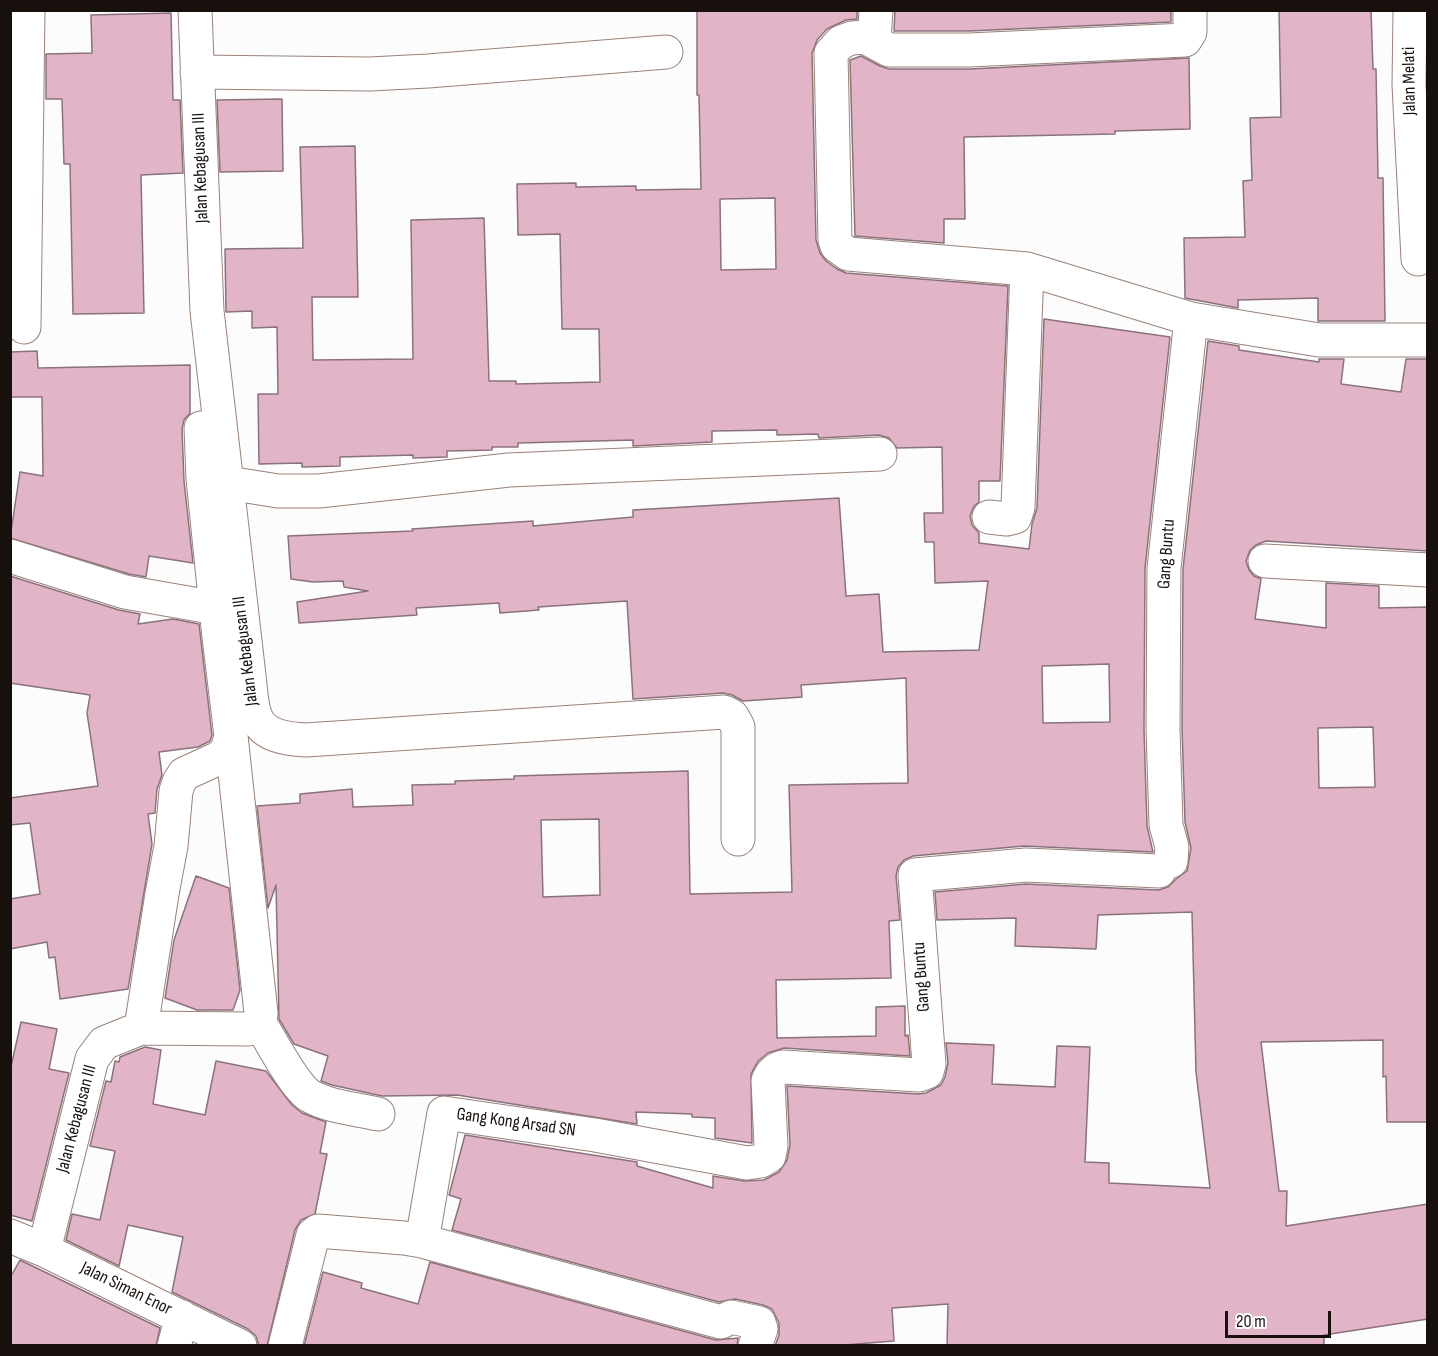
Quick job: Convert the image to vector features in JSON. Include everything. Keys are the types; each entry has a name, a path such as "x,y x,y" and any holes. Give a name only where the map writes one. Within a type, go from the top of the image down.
{"street":[{"path":"24,327 28,10"},
{"name":"Jalan Kebagusan III","path":"195,10 207,311 250,687 254,716 261,728 289,740 306,740 724,712 732,716 738,727 738,839"},
{"path":"1190,10 1190,32 1185,40 969,50 889,50 875,26 865,37 841,42 831,53 831,118 837,246 848,254 1027,269 1191,319 1319,340 1428,340"},
{"name":"Jalan Melati","path":"1410,10 1409,85 1418,259"},
{"path":"197,72 381,73 666,52"},
{"path":"989,517 1007,519 1015,517 1018,507 1027,269"},
{"path":"207,311 198,333 203,479 261,1013 260,1023 300,1086 310,1096 329,1103 378,1114"},
{"name":"Gang Buntu","path":"761,1161 769,1156 771,1146 768,1082 772,1073 777,1069 783,1067 919,1075 927,1072 929,1064 915,875 1026,865 1165,866 1172,847 1166,825 1162,728 1164,568 1191,319"},
{"path":"228,483 278,491 319,490 509,470 880,454"},
{"path":"10,556 125,592 216,608"},
{"path":"1265,561 1428,570"},
{"path":"141,1028 171,846 176,791 184,774 219,758 227,751 231,736"},
{"name":"Jalan Kebagusan III","path":"44,1250 92,1059 104,1043 141,1028 249,1029 260,1023"},
{"name":"Gang Kong Arsad SN","path":"422,1241 444,1113 595,1135 747,1163 761,1161"},
{"path":"285,1346 313,1235 318,1231 422,1241 721,1322 731,1317 759,1323 761,1329 755,1346"},
{"name":"Jalan Siman Enor","path":"11,1236 44,1250 178,1331 240,1346"}],"building":[{"path":"697,10 857,10 857,19 846,20 827,29 817,40 812,53 816,240 820,253 826,261 846,273 1008,286 1000,481 979,481 979,502 974,506 970,516 972,525 979,533 979,543 1029,549 1032,524 1037,508 1044,319 1170,337 1145,568 1144,729 1147,826 1153,852 1024,846 913,856 904,860 898,867 896,876 900,920 889,921 891,978 776,980 777,1038 876,1036 876,1007 905,1006 905,1036 908,1035 910,1056 784,1048 768,1053 758,1061 751,1074 752,1143 715,1138 715,1118 692,1117 692,1114 636,1112 637,1124 457,1095 382,1096 321,1081 328,1056 294,1044 279,1019 276,885 268,908 257,806 300,803 300,794 352,789 353,807 413,805 412,785 514,779 514,776 688,771 690,894 792,892 789,785 908,783 906,678 801,685 802,697 743,701 723,693 633,699 627,601 538,607 539,610 500,613 499,603 416,608 417,615 299,623 297,602 368,591 344,587 343,581 313,582 291,579 288,536 413,531 412,529 533,521 533,526 633,517 633,510 839,498 846,596 879,594 883,652 979,650 988,581 935,583 934,542 925,542 924,513 943,513 942,447 897,448 889,438 879,435 819,438 818,434 777,435 777,430 712,431 712,442 633,446 633,440 518,443 518,447 492,447 492,450 447,451 447,457 413,458 413,455 340,457 340,466 302,467 302,463 259,464 258,394 278,394 277,327 252,328 252,311 226,312 225,249 303,248 300,147 355,146 358,297 312,297 313,360 413,359 411,220 484,218 489,381 516,381 516,384 600,382 599,329 562,329 560,234 518,235 517,184 576,183 576,187 636,186 636,190 701,189 699,95 697,95","holes":["775,198 776,269 721,270 720,199","1109,664 1110,722 1043,723 1042,666","599,819 600,895 543,897 541,820"]},
{"path":"895,10 1171,10 1171,22 969,31 894,31"},
{"path":"1279,10 1371,10 1373,69 1376,69 1378,178 1383,178 1385,321 1318,321 1318,298 1238,300 1238,308 1185,298 1184,238 1245,237 1243,181 1252,180 1250,118 1281,117"},
{"path":"171,13 173,100 180,100 183,173 141,175 144,313 73,314 70,164 64,164 62,99 46,99 46,54 92,53 91,15"},
{"path":"861,56 889,69 970,69 1189,58 1190,129 1115,131 1115,134 964,137 965,219 944,219 944,243 855,236 850,60"},
{"path":"282,99 283,171 220,172 217,100"},
{"path":"1208,341 1239,346 1239,350 1319,362 1319,359 1344,359 1341,384 1401,392 1406,359 1428,359 1428,551 1266,541 1250,550 1246,561 1254,576 1261,579 1255,619 1326,628 1326,583 1379,586 1379,608 1428,607 1428,1122 1387,1122 1386,1076 1383,1077 1383,1040 1261,1042 1279,1191 1287,1191 1286,1226 1428,1204 1428,1319 1324,1335 1324,1346 947,1346 948,1304 892,1308 894,1341 832,1346 775,1346 779,1335 779,1323 772,1309 763,1305 735,1299 719,1302 452,1230 461,1199 449,1195 465,1135 637,1162 637,1166 713,1188 713,1176 744,1181 764,1180 779,1172 787,1160 790,1145 787,1086 926,1093 941,1085 945,1077 948,1063 946,1043 994,1045 992,1084 1055,1087 1057,1046 1090,1047 1085,1162 1109,1163 1109,1183 1210,1188 1196,1072 1192,912 1098,915 1096,949 1015,946 1016,918 937,920 935,892 1026,884 1159,890 1168,887 1187,871 1191,848 1185,822 1182,728 1183,569","holes":["1373,727 1375,787 1319,788 1318,728"]},
{"path":"37,351 38,368 190,365 190,413 184,420 182,429 184,481 193,563 149,556 146,577 129,574 10,538 20,472 43,476 42,397 10,397 10,352"},
{"path":"10,576 119,610 140,614 138,624 173,619 199,624 212,735 210,741 198,747 159,752 162,775 157,789 155,813 148,814 152,844 128,989 60,999 55,957 49,958 47,942 10,949 10,899 40,894 30,823 10,825 10,798 98,786 87,713 90,695 10,683"},
{"path":"196,876 229,888 240,990 233,1010 197,1010 165,998 174,940"},
{"path":"21,1022 57,1029 49,1069 69,1073 32,1221 10,1215 10,1071"},
{"path":"145,1047 161,1050 153,1104 205,1115 216,1061 266,1071 292,1105 302,1113 326,1122 320,1153 327,1154 315,1214 301,1220 295,1230 267,1346 259,1346 256,1336 248,1329 172,1292 183,1237 128,1225 119,1266 66,1240 72,1214 100,1220 115,1151 90,1146 106,1081 111,1082 115,1061 119,1062 120,1057"},
{"path":"20,1260 160,1328 156,1346 10,1346 10,1278"},
{"path":"430,1262 716,1340 738,1338 737,1346 304,1346 323,1272 362,1283 361,1288 418,1304"}]}
